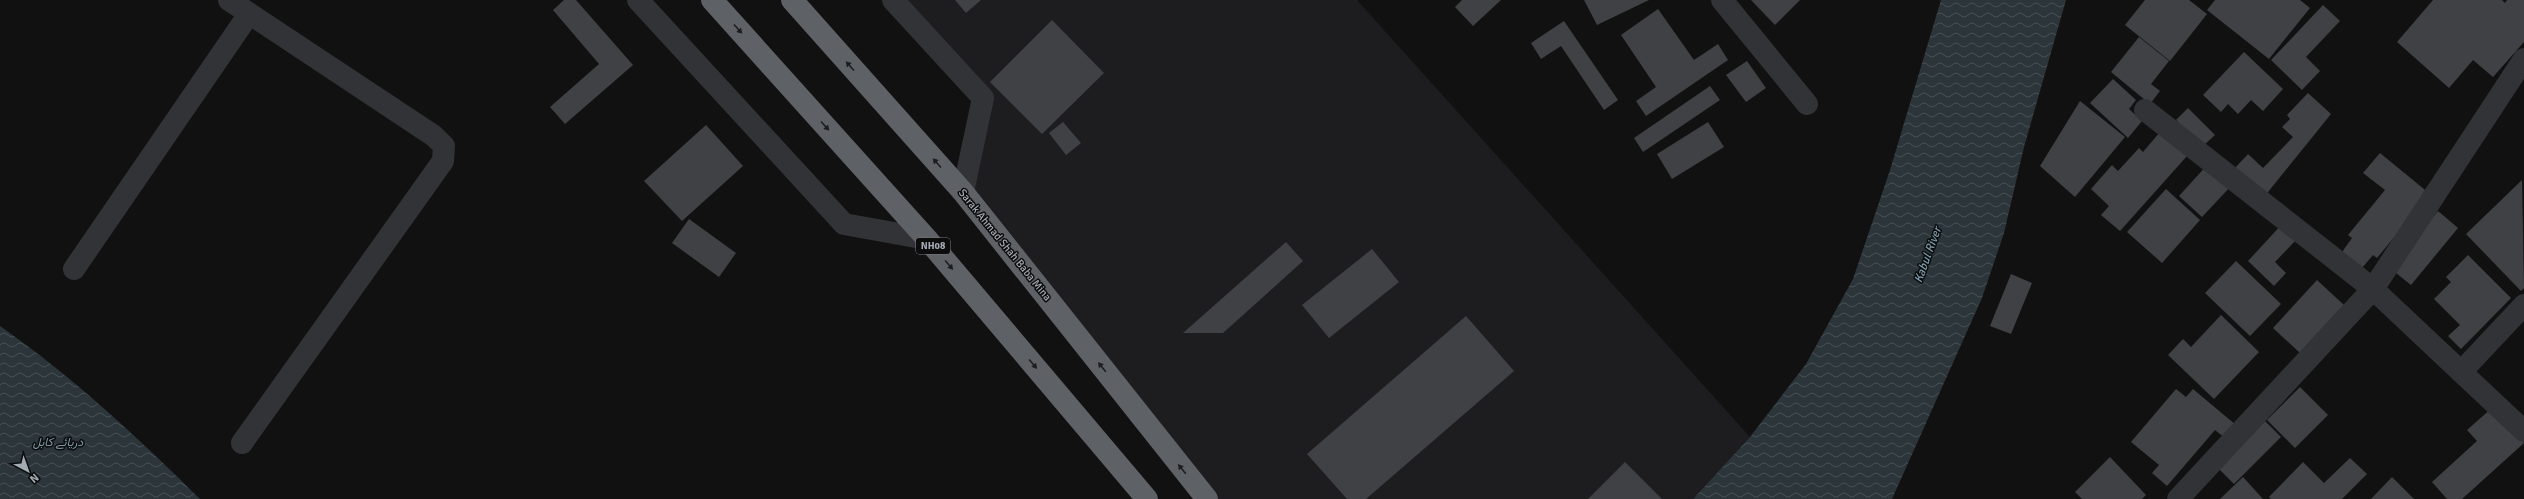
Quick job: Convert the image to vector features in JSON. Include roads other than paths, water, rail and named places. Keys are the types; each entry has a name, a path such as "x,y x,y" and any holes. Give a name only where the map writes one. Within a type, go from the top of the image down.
{"highway":[{"name":"NH08","path":"712,0 928,239 1147,499"},
{"name":"Sarak Ahmad Shah Baba Mina","path":"792,0 963,192 1207,499"}],"street":[{"path":"229,0 434,136 444,146 443,161 242,443"},
{"path":"638,0 844,224 928,239"},
{"path":"893,0 984,98 963,192"},
{"path":"1722,0 1807,104"},
{"path":"74,269 250,14"},
{"path":"2178,499 2372,289 2524,59"},
{"path":"2145,110 2372,289 2524,431"},
{"path":"2461,372 2524,305"}],"water":[{"name":"Kabul River","path":"1941,0 2066,0 2024,147 2004,233 1982,298 1892,499 1693,499 1750,437 1806,364 1853,279 1890,170"},
{"name":"دریائے کابل","path":"0,326 27,345 103,408 200,499 0,499"}]}
